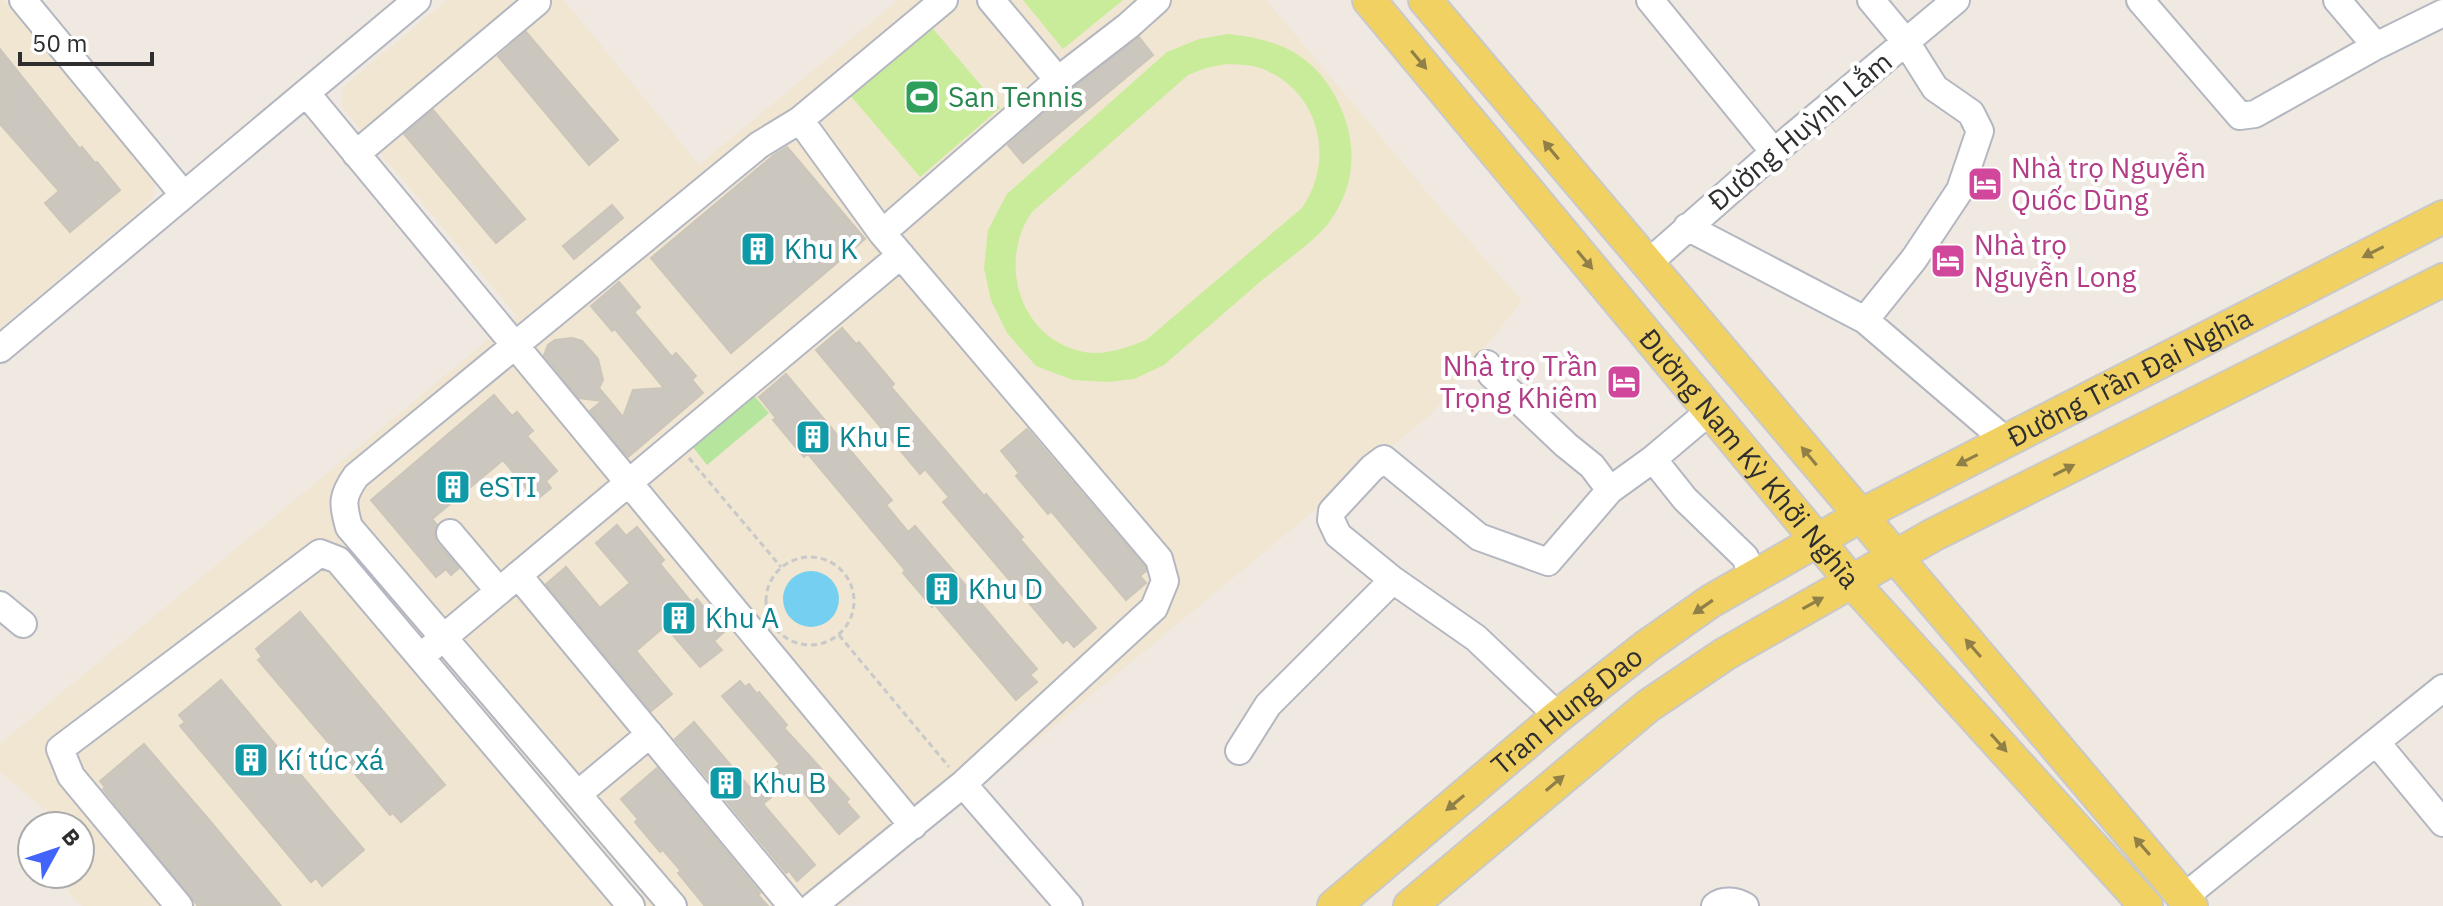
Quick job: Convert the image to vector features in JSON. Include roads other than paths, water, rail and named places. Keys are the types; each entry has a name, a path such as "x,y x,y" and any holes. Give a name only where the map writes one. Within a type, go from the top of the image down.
{"main road":[{"name":"Đường Nam Kỳ Khởi Nghĩa","path":"1369,0 1852,582 2146,906"},
{"name":"Đường Nam Kỳ Khởi Nghĩa","path":"1425,0 2183,903"},
{"name":"Đường Trần Đại Nghĩa","path":"1818,539 2443,217"},
{"name":"Đường Trần Đại Nghĩa","path":"1896,558 1933,535 2443,280"},
{"name":"Tran Hung Dao","path":"1334,906 1558,716 1647,646 1711,601 1818,539"},
{"name":"Tran Hung Dao","path":"1410,906 1648,706 1725,654 1896,558"}],"street":[{"path":"23,0 183,194"},
{"path":"0,349 417,0"},
{"path":"673,906 349,527 344,510 345,493 356,476 759,145 800,120 944,0"},
{"path":"991,0 1058,80"},
{"path":"882,233 1058,80 1157,0"},
{"path":"1650,0 1774,152"},
{"path":"1865,320 1914,259 1960,190 1980,131 1971,113 1935,88 1906,42 1871,0"},
{"name":"Đường Huỳnh Lắm","path":"1647,264 1774,152 1956,0"},
{"path":"2140,0 2240,116 2255,114 2376,46 2443,13"},
{"path":"2337,0 2376,46"},
{"path":"356,154 537,2"},
{"path":"307,94 913,826"},
{"path":"800,120 882,233 1159,559 1165,581 1154,608 963,784 813,906"},
{"path":"1687,227 1865,320 2005,440"},
{"path":"420,657 901,255"},
{"path":"1487,364 1491,374 1592,466 1610,490"},
{"path":"1558,716 1476,638 1393,580 1338,535 1331,520 1337,504 1384,459 1479,537 1548,562 1610,490 1711,410"},
{"path":"1653,459 1685,499 1745,557 1753,576"},
{"path":"450,533 508,583 650,734 792,906"},
{"path":"179,906 71,776 60,749 320,553 338,560 631,906"},
{"path":"1239,751 1268,705 1393,580"},
{"path":"0,605 23,624"},
{"path":"2183,903 2443,688"},
{"path":"578,794 650,734"},
{"path":"2377,743 2443,823"},
{"path":"963,784 1069,906"},
{"path":"1715,906 1738,902 1745,906"}],"water":[{"path":"811,571 830,580 839,599 830,618 811,627 792,618 783,599 792,580"}],"place":[{"name":"San Tennis","path":"922,97"},
{"name":"Nhà trọ Nguyễn Quốc Dũng","path":"1985,184"},
{"name":"Khu K","path":"758,249"},
{"name":"Nhà trọ Nguyễn Long","path":"1948,261"},
{"name":"Nhà trọ Trần Trọng Khiêm","path":"1624,382"},
{"name":"Khu E","path":"813,437"},
{"name":"eSTI","path":"453,487"},
{"name":"Khu D","path":"942,589"},
{"name":"Khu A","path":"679,618"},
{"name":"Kí túc xá","path":"251,760"},
{"name":"Khu B","path":"726,783"}]}
